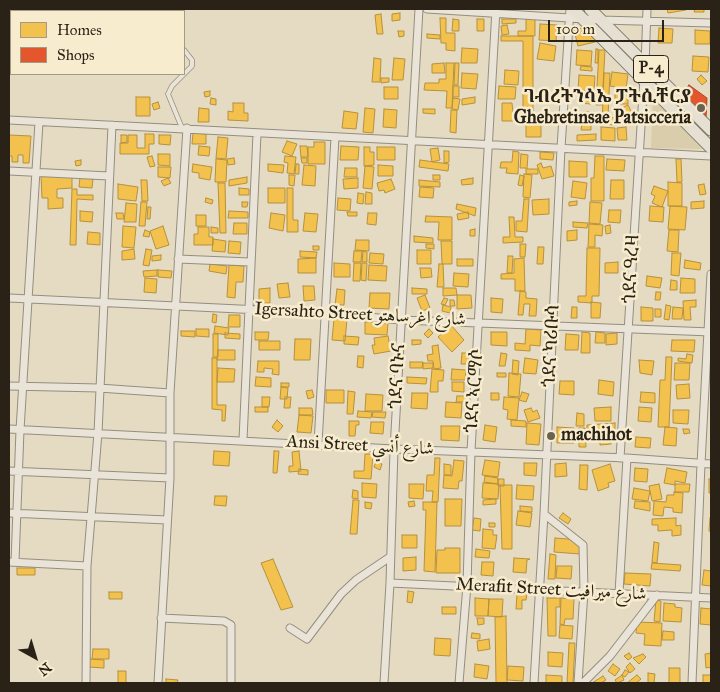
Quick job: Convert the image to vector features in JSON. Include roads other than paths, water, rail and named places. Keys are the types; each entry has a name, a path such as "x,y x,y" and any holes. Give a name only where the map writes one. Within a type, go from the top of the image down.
{"highway":[{"name":"P-4","path":"571,12 586,14 601,20 711,130"},
{"name":"P-4","path":"586,14 644,81 711,148"}],"street":[{"name":"ጎደና ባኑና","path":"384,683 390,583 394,449 419,9"},
{"path":"427,9 571,12"},
{"name":"ጎደና ዓረዛ","path":"619,593 629,328 648,9"},
{"name":"ጎደና ኣርማሶ","path":"459,683 467,585 471,451 480,322 496,11"},
{"name":"ጎደና ካሪቡሳ","path":"534,683 554,325 561,148 571,12"},
{"path":"601,20 711,24"},
{"path":"9,120 711,156"},
{"path":"39,122 30,299 20,430 17,513 12,562 88,566"},
{"path":"86,683 88,566 98,433 112,125"},
{"path":"158,683 170,478 170,393 185,128"},
{"path":"243,440 257,134"},
{"path":"318,444 335,138"},
{"path":"9,170 109,176"},
{"path":"178,259 250,262"},
{"path":"692,683 711,274"},
{"name":"Igersahto Street شارع اغرساهتو","path":"9,298 324,313 402,320 709,332"},
{"path":"9,386 99,388 170,393"},
{"name":"Ansi Street شارع أنسي","path":"9,429 394,449 623,458 711,464"},
{"path":"9,471 94,473 170,478"},
{"path":"9,513 167,520"},
{"path":"544,514 583,545 584,591 578,683"},
{"path":"290,628 302,638 307,639 341,594 373,567 390,557"},
{"name":"Merafit Street شارع ميرافيت","path":"390,583 467,585 711,598"},
{"path":"583,683 610,656 657,595"},
{"path":"161,618 224,622 231,625 231,683"}],"lane":[{"path":"185,51 192,60 192,66 185,73"},
{"path":"183,75 172,86 168,94 185,128"}],"place":[{"name":"ገብረትንሳኤ ፓትሲቸርያ Ghebretinsae Patsicceria","path":"701,108"},
{"name":"machihot","path":"551,436"}]}
